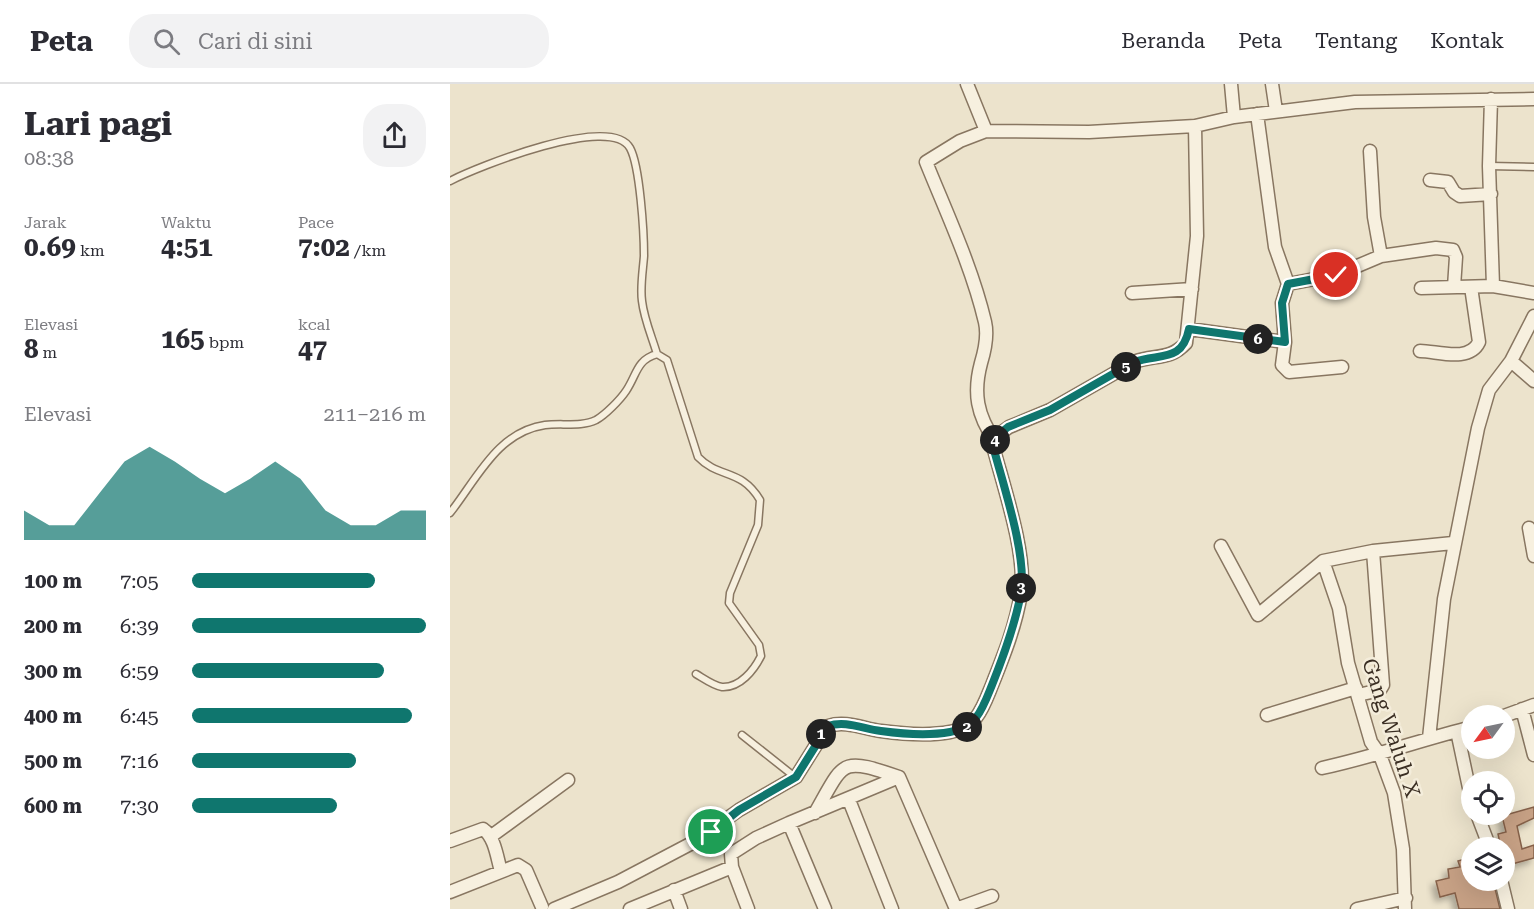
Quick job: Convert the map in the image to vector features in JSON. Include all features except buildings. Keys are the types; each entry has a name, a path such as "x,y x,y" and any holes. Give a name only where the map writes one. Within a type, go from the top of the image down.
{"street":[{"path":"967,84 986,131"},
{"path":"1231,84 1234,117"},
{"path":"1272,84 1276,111"},
{"path":"1491,99 1489,166 1493,286"},
{"path":"995,441 978,411 976,396 976,380 985,349 986,325 975,286 926,162 960,141 986,131 1089,132 1195,126 1234,117 1355,102 1534,99"},
{"path":"1257,114 1275,247 1288,284 1282,303 1285,342 1282,365 1289,372 1342,367"},
{"path":"450,892 512,866 523,867 546,908 618,882 694,842 739,810 796,777 821,733 835,724 881,731 951,732 966,728 981,712 1006,651 1021,591 1015,530 993,446 1008,427 1050,410 1134,362 1148,357 1168,356 1186,343 1197,236 1195,126"},
{"path":"1370,151 1374,217 1381,256"},
{"path":"1430,180 1448,182 1454,192 1460,196 1491,194"},
{"path":"1288,284 1336,275 1381,256 1437,248 1453,250 1456,257 1454,287"},
{"path":"1421,288 1493,286 1534,293"},
{"path":"1420,351 1455,354 1466,353 1477,346 1479,342 1471,287"},
{"path":"1132,293 1192,289"},
{"path":"1428,738 1453,543 1478,428 1489,390 1511,361 1534,316"},
{"path":"1189,329 1285,342"},
{"path":"1511,361 1534,381"},
{"path":"1529,528 1534,556"},
{"path":"1221,546 1258,615 1323,561 1373,551 1453,543"},
{"path":"1267,715 1357,691 1380,690 1383,685 1373,551"},
{"name":"Gang Waluh X","path":"1323,561 1339,608 1371,742 1380,755 1394,793 1403,849 1406,903"},
{"path":"1528,707 1534,754"},
{"path":"1322,768 1380,755 1428,738 1461,730"},
{"path":"1457,731 1465,771"},
{"path":"814,813 842,770 850,765 867,766 899,777 956,909 992,896"},
{"path":"748,909 730,859 735,850 789,823 849,800 899,777"},
{"path":"490,837 568,780"},
{"path":"849,800 892,909"},
{"path":"789,823 825,909"},
{"path":"450,841 479,828 490,837 501,872"},
{"path":"630,909 732,867"},
{"path":"674,890 681,909"},
{"path":"1504,891 1508,909"},
{"path":"1357,909 1406,903"}],"lane":[{"path":"450,181 476,167 556,143 586,137 610,137 625,141 630,148 635,162 643,227 642,301 657,354 667,360 698,457 705,465 741,477 760,500 758,525 730,593 729,603 759,645 761,656 747,676 736,684 721,687 696,674"},
{"path":"1489,166 1534,167"},
{"path":"450,513 487,462 511,438 544,425 586,423 596,419 626,391 638,364 657,354"},
{"path":"742,735 796,777"}],"route":[{"path":"711,832 739,810 796,777 821,733 828,726 843,723 881,731 928,734 966,728 976,720 1006,651 1021,591 1015,530 993,446 1001,431 1050,410 1134,362 1148,357 1168,356 1178,351 1186,343 1189,329 1285,342 1282,303 1288,284 1336,275"}]}
